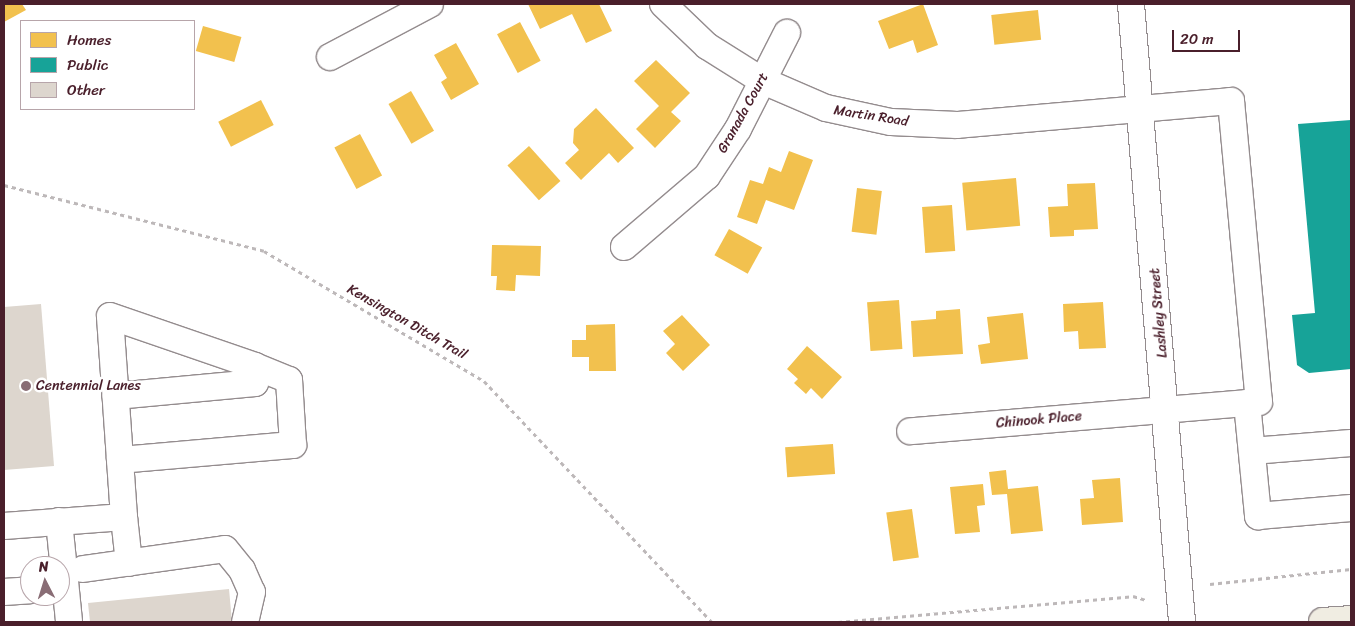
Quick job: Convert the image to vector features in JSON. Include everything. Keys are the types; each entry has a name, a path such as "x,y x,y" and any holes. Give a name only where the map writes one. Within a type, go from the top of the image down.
{"main road":[{"path":"1322,622 1351,620"}],"street":[{"path":"330,57 430,4"},
{"name":"Martin Road","path":"663,4 707,46 761,80 826,108 891,122 957,125 1231,101 1259,402 1247,403"},
{"name":"Lashley Street","path":"1131,4 1167,408 1182,622"},
{"name":"Granada Court","path":"624,247 706,176 738,129 761,80 787,33"},
{"path":"120,460 293,445 289,380 255,366 110,316 116,396 120,460 124,517 129,563"},
{"path":"116,396 256,383 255,366"},
{"path":"1247,403 1258,516 1351,508"},
{"name":"Chinook Place","path":"910,431 1167,408 1247,403"},
{"path":"1252,451 1351,443"},
{"path":"4,526 124,517"},
{"path":"60,521 62,556"},
{"path":"84,569 226,549 242,570 252,592 245,622"},
{"path":"4,592 20,591"},
{"path":"66,606 69,622"}],"path":[{"name":"Kensington Ditch Trail","path":"4,185 264,251 484,381 712,622"},
{"path":"1210,584 1351,569"},
{"path":"838,622 1132,596 1146,600"}],"building: Homes":[{"path":"4,4 22,4 26,10 4,22"},
{"path":"528,4 599,4 612,31 586,43 572,14 540,29"},
{"path":"923,4 938,45 917,53 913,40 889,49 878,21"},
{"path":"1038,10 1041,40 994,45 991,15"},
{"path":"520,22 541,61 518,73 497,34"},
{"path":"203,26 241,37 234,62 196,51"},
{"path":"456,43 479,84 451,100 441,82 447,78 434,55"},
{"path":"656,60 690,93 671,112 681,121 655,148 636,129 659,106 634,81"},
{"path":"411,91 434,131 411,144 388,104"},
{"path":"261,100 274,125 231,147 218,122"},
{"path":"596,108 634,148 618,163 609,153 581,180 565,163 579,150 573,143 574,129"},
{"path":"360,134 382,175 356,189 334,148"},
{"path":"529,146 560,181 539,200 507,165"},
{"path":"789,151 813,160 794,210 766,200 757,224 737,217 750,180 763,184 769,167 781,172"},
{"path":"1016,178 1020,226 966,231 962,183"},
{"path":"1095,183 1098,229 1074,230 1074,236 1050,237 1048,207 1068,206 1067,184"},
{"path":"857,188 882,191 876,235 852,232"},
{"path":"952,205 955,251 925,253 922,207"},
{"path":"729,229 762,247 748,274 714,255"},
{"path":"492,245 541,246 540,276 516,275 515,291 496,290 497,276 491,276"},
{"path":"899,300 902,349 870,351 867,302"},
{"path":"1103,302 1106,348 1079,349 1078,331 1064,332 1063,304"},
{"path":"960,309 963,354 913,357 911,321 936,319 936,311"},
{"path":"1023,313 1028,359 981,364 978,345 990,343 987,317"},
{"path":"682,315 710,345 683,371 666,353 675,344 663,331"},
{"path":"615,324 616,371 589,371 589,357 572,357 572,340 586,340 586,325"},
{"path":"807,346 842,377 822,399 811,388 806,394 794,383 798,379 787,369"},
{"path":"833,444 835,474 787,477 785,447"},
{"path":"1006,470 1008,489 1038,486 1043,531 1011,534 1007,494 992,495 989,472"},
{"path":"1120,478 1123,522 1082,525 1080,499 1094,498 1092,480"},
{"path":"983,484 985,505 977,506 980,532 955,534 950,487"},
{"path":"912,509 919,558 893,561 886,513"}],"building: Public":[{"path":"1351,120 1351,369 1309,373 1297,365 1292,315 1315,313 1298,124"}],"building: Other":[{"name":"Centennial Lanes","path":"41,304 54,466 4,470 4,307"},
{"path":"229,589 232,622 90,622 88,603"}],"place":[{"name":"Centennial Lanes","path":"26,386"}]}
